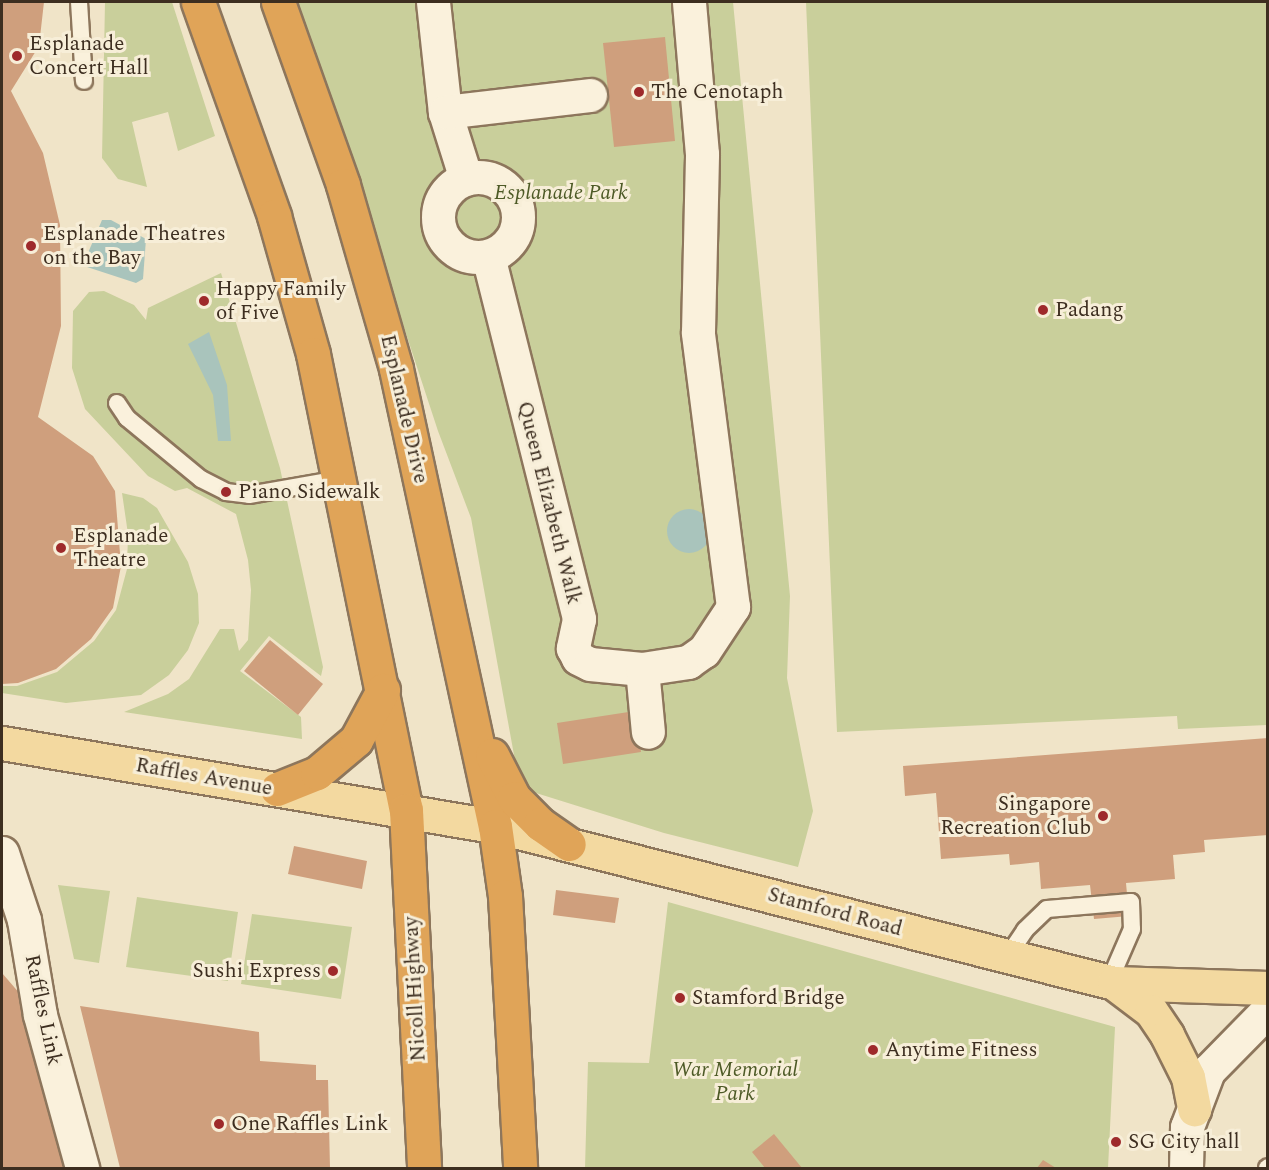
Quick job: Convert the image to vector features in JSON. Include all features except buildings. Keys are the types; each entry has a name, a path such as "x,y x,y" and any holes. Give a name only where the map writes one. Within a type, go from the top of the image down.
{"highway":[{"path":"198,2 280,237 313,354 406,810"},
{"name":"Esplanade Drive","path":"278,2 343,185 394,360 495,826"},
{"path":"464,677 497,767 514,798 540,824 569,844"},
{"path":"278,789 317,773 348,747 383,690"},
{"name":"Nicoll Highway","path":"406,810 424,1168"},
{"path":"495,826 505,896 520,1168"}],"main road":[{"name":"Raffles Avenue","path":"2,742 406,810"},
{"name":"Stamford Road","path":"406,810 495,826 569,844 1112,982 1268,988"},
{"path":"1112,982 1151,1011 1167,1035 1188,1077 1194,1109"}],"street":[{"path":"433,2 445,112 466,179"},
{"path":"648,732 642,669 688,662 704,651 733,607 698,332 702,154 689,2"},
{"path":"445,112 590,95"},
{"path":"466,179 493,180 507,189 516,203 514,234 501,250 488,256 471,257 455,250 440,230 438,215 442,199 455,184 466,179"},
{"name":"Queen Elizabeth Walk","path":"488,256 579,619 573,648 578,658 590,664 642,669"},
{"name":"Raffles Link","path":"2,854 17,893 40,1015 82,1168"},
{"path":"1186,1168 1187,1127 1208,1071 1268,1010"}],"lane":[{"path":"79,2 84,81"},
{"path":"117,404 127,418 201,479 226,492 249,495 339,479"},
{"path":"1007,957 1025,930 1047,909 1131,902 1132,928 1112,982"}],"green space":[{"path":"105,2 172,2 215,136 178,151 168,112 132,122 147,187 118,179 102,158"},
{"name":"Esplanade Park","path":"297,2 733,2 790,596 787,678 813,811 798,867 664,833 520,788 471,518 438,431"},
{"name":"Padang","path":"806,2 1267,2 1267,725 1178,729 1177,716 837,732"},
{"path":"221,273 280,468 323,667 321,676 269,636 240,671 301,717 302,739 124,712 168,694 189,679 220,629 234,629 239,651 248,640 251,590 248,560 236,514 187,488 175,491 148,476 85,409 72,368 73,311 89,292 104,291 134,305 146,320 148,308"},
{"path":"122,493 143,498 157,508 188,562 198,594 199,623 188,650 169,675 141,695 66,703 2,693 2,686 17,686 57,672 94,641 116,610 127,569 128,534"},
{"path":"58,885 110,891 99,963 74,959"},
{"path":"137,897 238,912 228,981 126,967"},
{"name":"War Memorial Park","path":"668,902 1115,1027 1108,1168 585,1168 588,1062 649,1063"},
{"path":"252,914 352,927 341,999 241,984"}],"water":[{"path":"102,220 111,220 146,239 143,279 136,283 87,267 85,260"},
{"path":"209,332 227,385 231,441 218,441 213,395 188,344"},
{"path":"689,509 705,515 711,531 705,547 689,553 673,547 667,531 673,515"}],"place":[{"name":"Esplanade Concert Hall","path":"17,56"},
{"name":"The Cenotaph","path":"639,92"},
{"name":"Esplanade Theatres on the Bay","path":"31,246"},
{"name":"Happy Family of Five","path":"204,301"},
{"name":"Padang","path":"1043,310"},
{"name":"Piano Sidewalk","path":"226,492"},
{"name":"Esplanade Theatre","path":"61,548"},
{"name":"Singapore Recreation Club","path":"1103,816"},
{"name":"Sushi Express","path":"333,971"},
{"name":"Stamford Bridge","path":"680,998"},
{"name":"Anytime Fitness","path":"873,1050"},
{"name":"One Raffles Link","path":"219,1124"},
{"name":"SG City hall","path":"1116,1142"}]}
